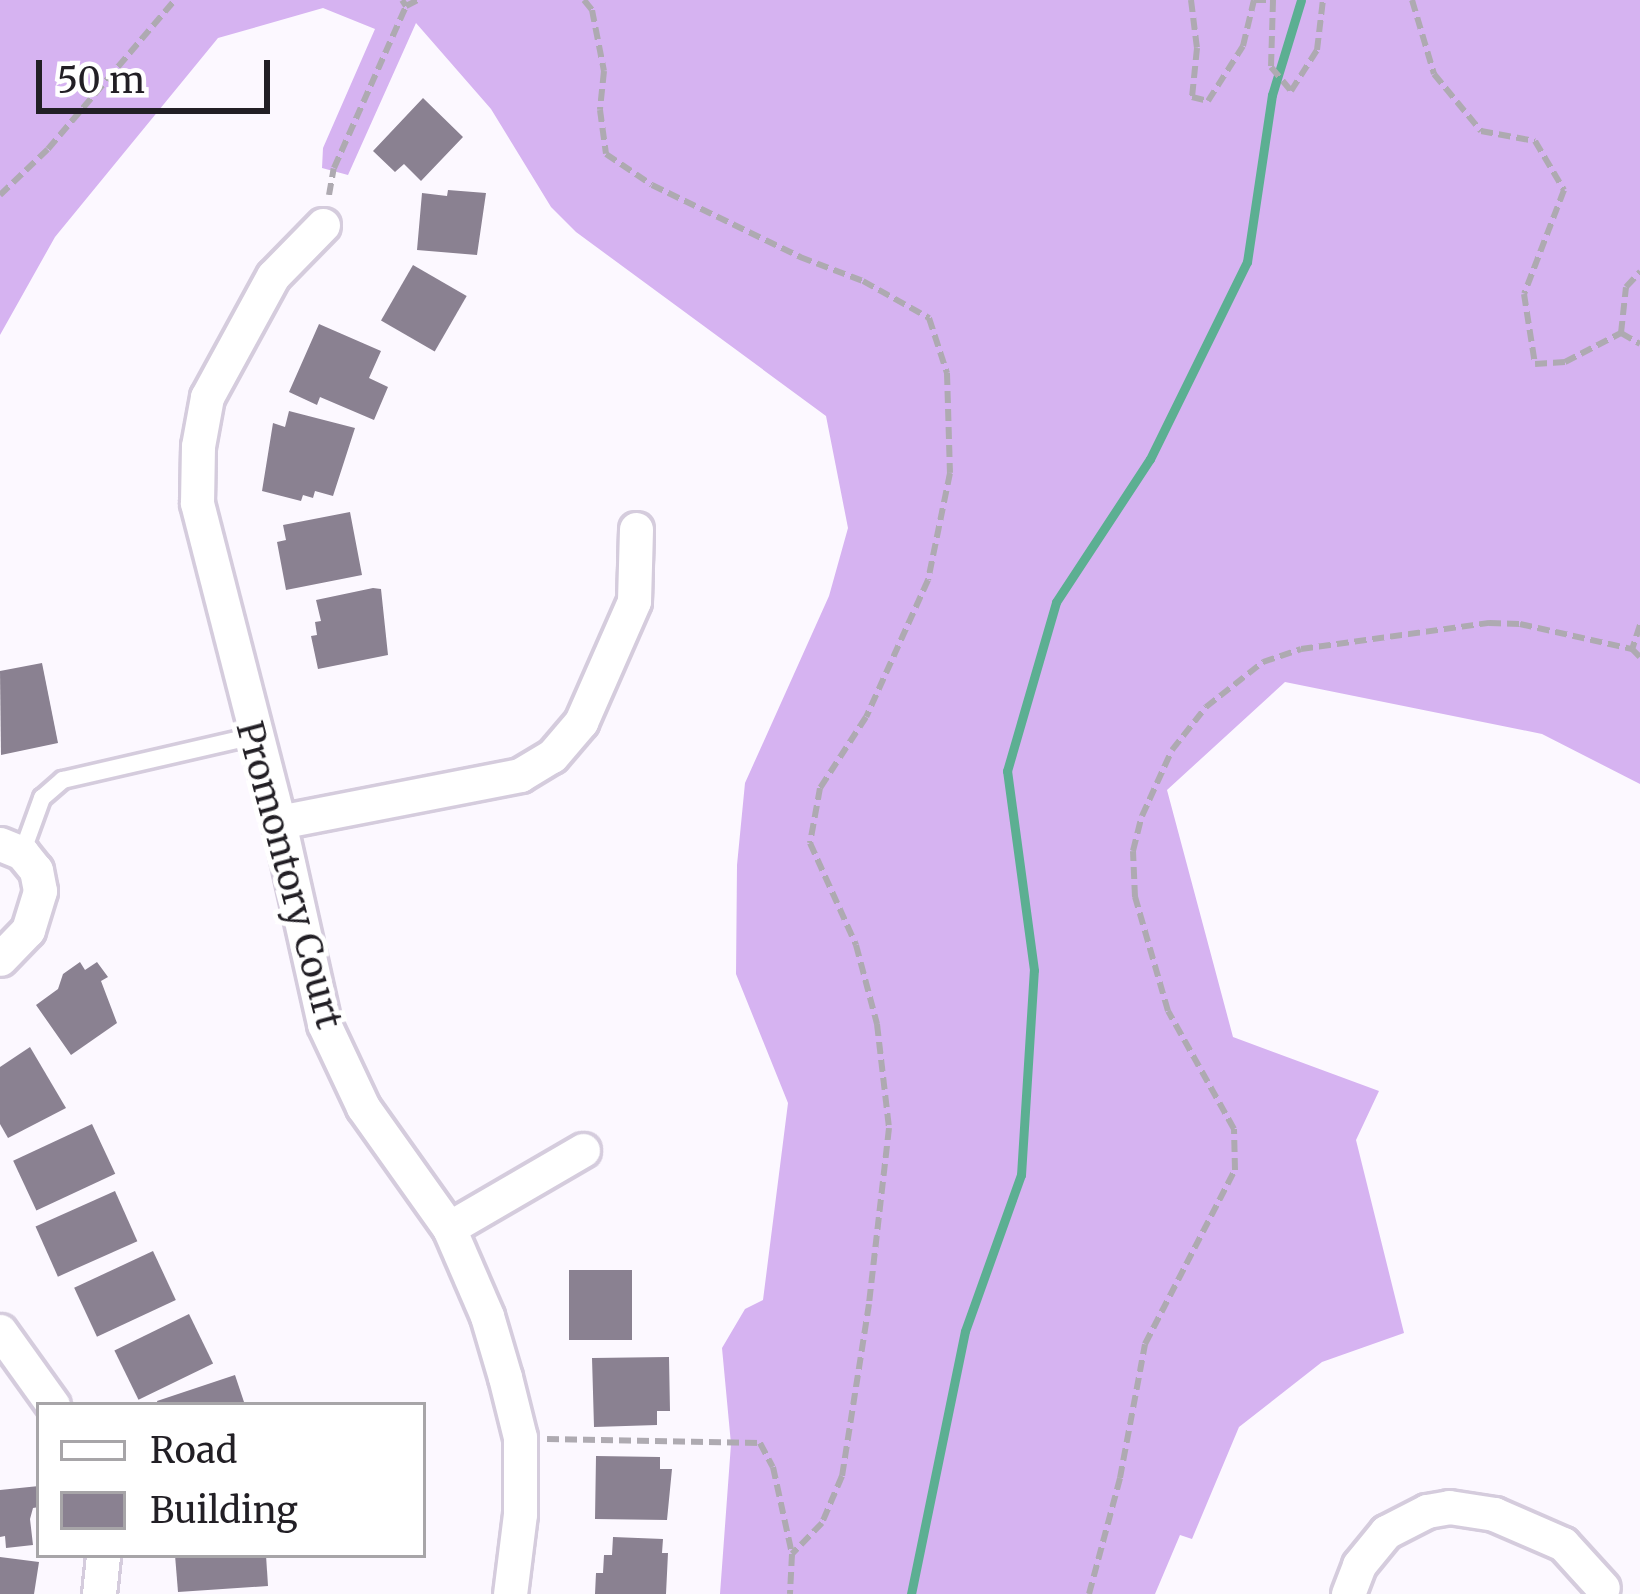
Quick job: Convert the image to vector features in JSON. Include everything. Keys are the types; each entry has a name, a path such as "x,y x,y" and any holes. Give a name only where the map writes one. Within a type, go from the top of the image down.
{"street":[{"name":"Promontory Court","path":"323,226 273,276 207,397 198,446 197,503 206,555 279,822 324,1024 363,1107 449,1228 487,1316 520,1437 520,1514 510,1594"},
{"path":"279,822 520,775 552,756 581,722 634,601 636,530"},
{"path":"0,959 38,911 36,870 11,849"},
{"path":"449,1228 583,1150"},
{"path":"0,1330 51,1402"},
{"path":"1348,1594 1359,1565 1386,1532 1427,1510 1449,1507 1494,1514 1563,1544 1604,1588"},
{"path":"100,1594 103,1558"}],"lane":[{"path":"11,849 42,798 63,780 253,736"}],"path":[{"path":"0,195 49,149 175,0"},
{"path":"323,226 334,168 404,3 418,0"},
{"path":"584,0 592,10 604,71 600,110 606,154 652,185 800,257 863,281 928,318 947,373 950,473 928,580 866,718 820,788 810,843 856,945 878,1024 889,1128 872,1284 842,1476 822,1522 792,1554"},
{"path":"1191,0 1197,48 1192,98 1208,101 1243,46 1254,0 1273,0 1271,67 1291,91 1317,50 1323,0"},
{"path":"1412,0 1434,74 1481,131 1535,141 1564,190 1524,294 1535,364 1565,362 1621,333"},
{"path":"1621,333 1626,287 1640,272"},
{"path":"1621,333 1640,344"},
{"path":"1089,1594 1120,1478 1145,1344 1235,1171 1234,1129 1168,1011 1135,896 1133,851 1142,815 1172,749 1206,707 1262,662 1300,649 1489,623 1520,624 1632,649 1640,657"},
{"path":"1632,649 1640,625"},
{"path":"520,1437 760,1443 773,1467 792,1554 790,1594"}],"shaded area":[{"path":"0,0 1640,0 1640,784 1542,734 1285,682 1167,790 1233,1037 1379,1091 1356,1140 1404,1333 1322,1362 1239,1427 1192,1539 1180,1535 1155,1594 720,1594 731,1444 722,1348 745,1309 763,1300 788,1103 736,974 737,865 745,783 829,596 848,528 826,416 576,232 551,207 491,109 416,23 348,175 322,168 323,148 375,29 323,8 218,38 55,237 0,335"}],"building":[{"path":"423,98 463,137 421,181 404,164 395,172 373,151"},
{"path":"448,190 486,193 477,255 417,250 422,193 447,196"},
{"path":"413,265 467,296 435,351 381,320"},
{"path":"319,324 381,351 369,378 388,387 374,420 320,397 317,405 289,392"},
{"path":"289,411 355,428 333,496 315,491 313,498 303,495 301,501 262,491 273,423 285,427"},
{"path":"350,512 362,575 286,590 277,542 286,540 283,525"},
{"path":"381,589 388,655 318,669 311,636 317,635 315,622 321,621 316,600"},
{"path":"42,663 58,743 1,755 0,671"},
{"path":"80,962 85,970 97,962 108,977 101,981 117,1023 71,1055 36,1005 58,989 63,974"},
{"path":"30,1047 66,1108 8,1138 0,1124 0,1067"},
{"path":"92,1124 115,1174 36,1211 13,1161"},
{"path":"115,1191 137,1241 58,1277 36,1226"},
{"path":"153,1251 176,1300 97,1337 74,1288"},
{"path":"569,1270 632,1270 632,1340 569,1340"},
{"path":"189,1314 213,1363 139,1400 114,1350"},
{"path":"669,1357 670,1411 657,1411 657,1425 594,1427 592,1358"},
{"path":"235,1375 244,1402 157,1402"},
{"path":"596,1456 660,1457 660,1469 672,1469 667,1520 595,1519"},
{"path":"36,1486 36,1508 30,1519 33,1545 6,1548 5,1536 0,1537 0,1490"},
{"path":"613,1537 663,1539 662,1553 668,1553 666,1594 595,1594 596,1573 603,1573 604,1555 612,1555"},
{"path":"0,1557 39,1562 34,1594 0,1594"},
{"path":"175,1558 266,1558 268,1586 178,1592"}],"waterway":[{"path":"911,1594 965,1331 1021,1175 1034,970 1007,771 1056,602 1150,459 1247,262 1272,95 1301,0"}]}
